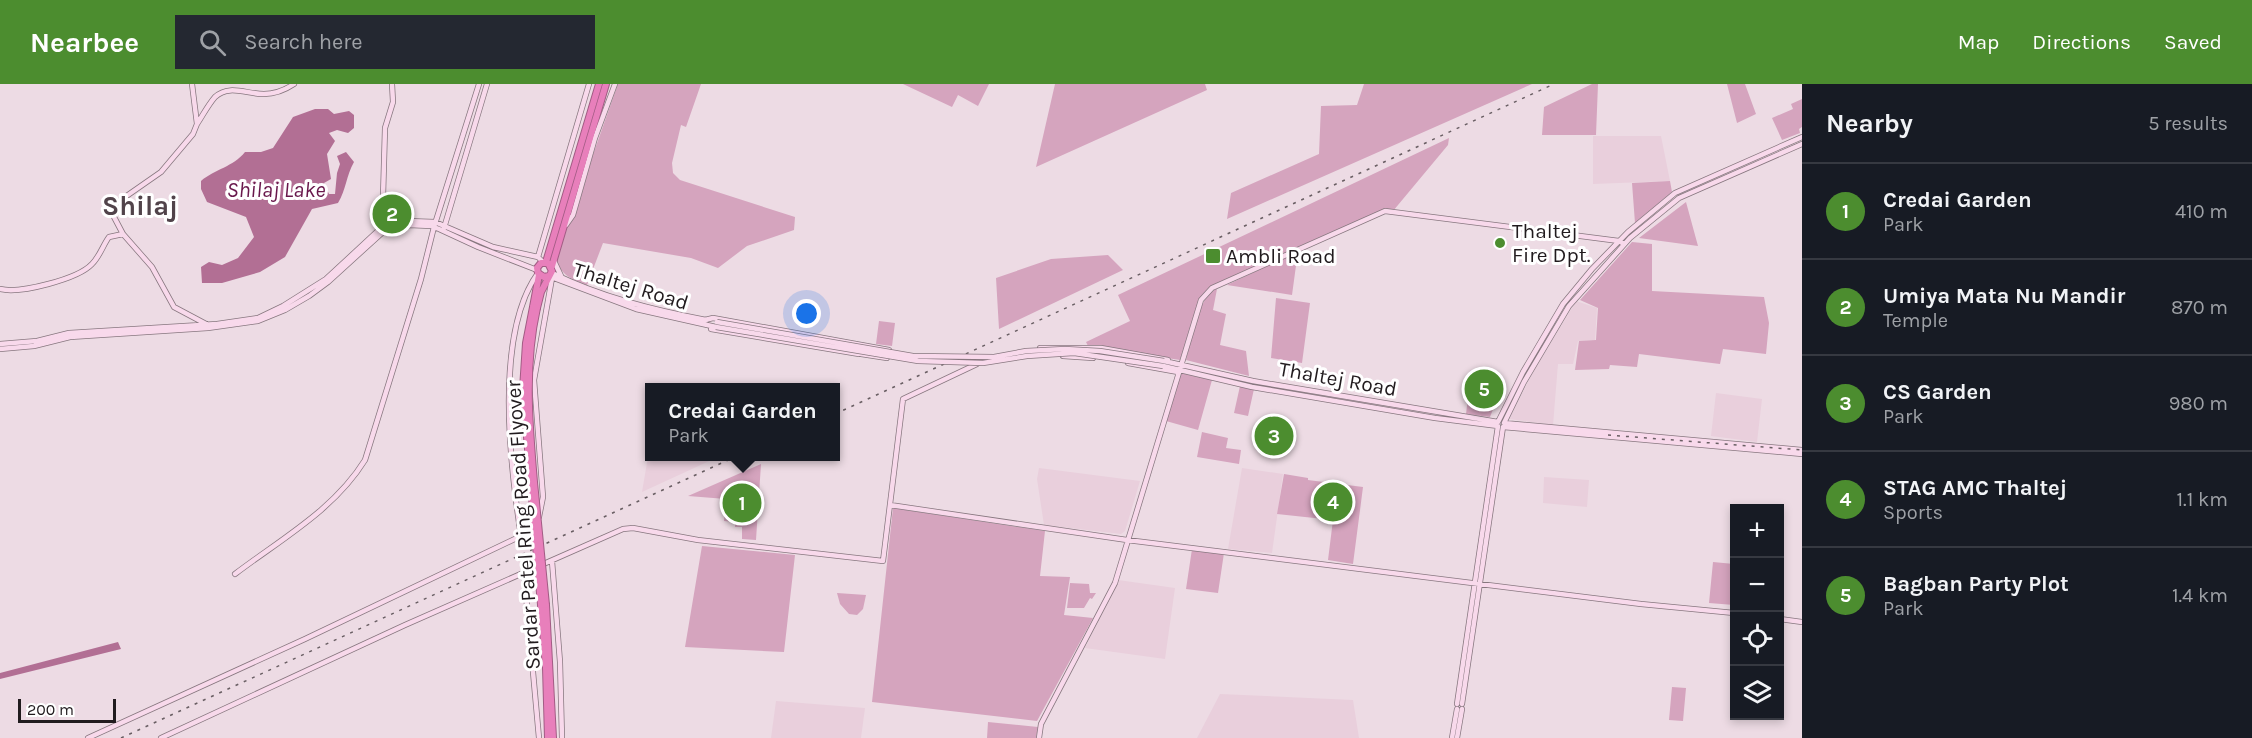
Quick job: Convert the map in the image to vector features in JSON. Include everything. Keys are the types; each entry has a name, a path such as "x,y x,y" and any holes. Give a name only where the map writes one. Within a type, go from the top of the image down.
{"highway":[{"path":"547,268 539,264 538,273 544,277 547,268 599,84"},
{"path":"547,268 553,258 606,84"},
{"name":"Sardar Patel Ring Road Flyover","path":"535,308 547,268"},
{"name":"Sardar Patel Ring Road Flyover","path":"538,273 530,343 528,397 550,668 550,738"}],"street":[{"path":"192,84 197,124"},
{"path":"207,326 174,307 152,267 123,234 114,217 114,204 161,172 193,134 215,97 226,90 238,88 252,93 272,93 285,90 294,84"},
{"path":"387,228 383,197 385,128 393,102 393,84"},
{"path":"235,574 330,504 353,480 365,460 479,84"},
{"path":"444,229 487,84"},
{"path":"517,509 530,520 539,517 541,512 543,486 534,380 547,268 590,84"},
{"path":"562,227 573,216 595,138 615,84"},
{"path":"1458,738 1460,706 1501,424 1524,382 1569,306 1621,242 1675,193 1802,137"},
{"path":"1039,738 1041,724 1115,583 1179,369 1205,293 1380,212 1621,242 1679,198 1802,144"},
{"path":"0,346 34,346 69,337 207,326 258,318 283,306 326,279 353,252 387,228 408,221 435,224 483,249 538,273 530,284 522,304 512,353 509,415 521,536 305,639 88,738"},
{"path":"444,229 547,268 562,278 637,306 716,325 918,362 983,363 1062,353 1172,365"},
{"path":"0,289 18,290 35,287 86,270 98,258 109,237 123,234"},
{"path":"553,258 562,278"},
{"name":"Thaltej Road","path":"547,268 636,309 704,322"},
{"path":"712,318 889,351 887,358 861,354 730,333 713,329 704,322 712,318"},
{"path":"861,344 861,354"},
{"path":"983,362 990,356 1026,350 1083,347 1165,358 1172,365"},
{"path":"161,738 614,532 633,528 698,540 883,561 903,399 951,374 983,362 1042,356 1068,356 1179,369"},
{"name":"Thaltej Road","path":"1172,365 1179,369 1501,424 1802,452"},
{"path":"890,505 1127,540 1730,613"},
{"path":"552,561 560,662 562,738"},
{"path":"524,573 539,738"},
{"path":"1784,619 1802,622"},
{"path":"1452,738 1460,706"}],"shaded area":[{"path":"618,84 701,84 686,127 681,125 672,163 673,173 680,180 795,217 794,230 747,246 718,268 691,258 603,243 587,285 564,273 556,259"},
{"path":"903,84 989,84 978,106 958,95 952,107"},
{"path":"1055,84 1205,84 1207,90 1036,167"},
{"path":"1364,84 1532,84 1227,219 1231,193 1319,154 1321,106 1357,105"},
{"path":"1592,84 1598,84 1596,135 1542,135 1544,107"},
{"path":"1727,84 1745,84 1756,114 1737,123"},
{"path":"1802,99 1800,133 1782,140 1772,118 1793,109 1791,104"},
{"path":"1593,136 1661,136 1670,181 1593,184"},
{"path":"1449,138 1448,145 1393,211 1385,210 1211,288 1201,300 1180,360 1088,346 1086,342 1130,321 1118,295"},
{"path":"1670,181 1672,192 1635,223 1632,183"},
{"path":"1686,202 1698,246 1639,238"},
{"path":"1632,242 1652,244 1652,291 1764,297 1769,323 1766,354 1723,349 1720,364 1639,354 1637,367 1610,365 1609,369 1575,370 1579,341 1596,340 1598,308 1580,300"},
{"path":"1298,251 1292,295 1227,285"},
{"path":"1108,255 1123,270 999,329 996,278 1051,259"},
{"path":"1217,289 1213,310 1226,314 1220,345 1246,351 1249,376 1186,360 1200,309 1210,293"},
{"path":"1276,298 1310,303 1302,363 1271,358"},
{"path":"1576,301 1597,308 1595,340 1578,341 1573,364 1558,364 1553,425 1509,419 1533,372"},
{"path":"879,321 895,323 892,346 876,344"},
{"path":"1180,372 1212,380 1198,430 1166,421"},
{"path":"1471,373 1500,378 1497,399 1490,417 1466,414"},
{"path":"1240,386 1254,389 1248,416 1234,413"},
{"path":"1716,393 1762,399 1757,442 1711,436"},
{"path":"1269,420 1281,422 1278,435 1282,436 1280,452 1265,449"},
{"path":"1202,432 1228,438 1226,448 1241,450 1239,464 1197,457"},
{"path":"647,461 709,461 642,492"},
{"path":"761,464 756,540 742,539 742,527 735,527 735,522 724,521 726,499 688,496"},
{"path":"1039,468 1140,481 1125,531 1121,534 1044,525 1037,479"},
{"path":"1242,468 1283,474 1272,553 1228,549"},
{"path":"1284,474 1308,478 1308,480 1363,487 1353,564 1328,560 1333,520 1277,514"},
{"path":"1544,477 1589,480 1587,507 1543,503"},
{"path":"893,508 1045,531 1040,576 1070,577 1064,615 1093,618 1037,721 872,702"},
{"path":"702,546 795,555 784,652 685,647"},
{"path":"1192,549 1224,553 1218,593 1186,589"},
{"path":"1713,562 1730,564 1730,605 1709,603"},
{"path":"1118,580 1175,588 1165,659 1085,648"},
{"path":"1070,583 1089,584 1090,593 1096,593 1084,608 1067,608"},
{"path":"837,593 866,595 863,609 857,615 849,614 840,604"},
{"path":"1672,687 1686,688 1683,721 1669,720"},
{"path":"1220,694 1353,700 1359,738 1197,738"},
{"path":"776,701 865,708 861,738 771,738"},
{"path":"988,722 1038,727 1036,738 987,738"}],"water":[{"name":"Shilaj Lake","path":"315,109 328,109 334,114 349,111 354,115 354,128 348,133 337,130 329,133 335,141 327,154 331,179 324,183 329,194 335,194 340,164 337,156 346,152 354,162 338,203 312,209 285,257 260,272 222,283 202,283 201,267 209,262 222,265 238,258 254,237 246,217 207,202 201,189 201,181 235,161 245,152 261,152 273,148 293,117"},
{"path":"118,642 121,649 0,679 0,673"}],"railway":[{"path":"840,412 1554,84"},
{"path":"1608,435 1802,450"},
{"path":"121,738 726,461"}],"place":[{"name":"Umiya Mata Nu Mandir","path":"392,214"},
{"name":"Thaltej Fire Dpt.","path":"1500,243"},
{"name":"Ambli Road","path":"1213,256"},
{"name":"Bagban Party Plot","path":"1484,389"},
{"name":"CS Garden","path":"1274,436"},
{"name":"STAG AMC Thaltej","path":"1333,502"},
{"name":"Credai Garden","path":"742,503"}],"district":[{"name":"Shilaj","path":"140,206"}]}
